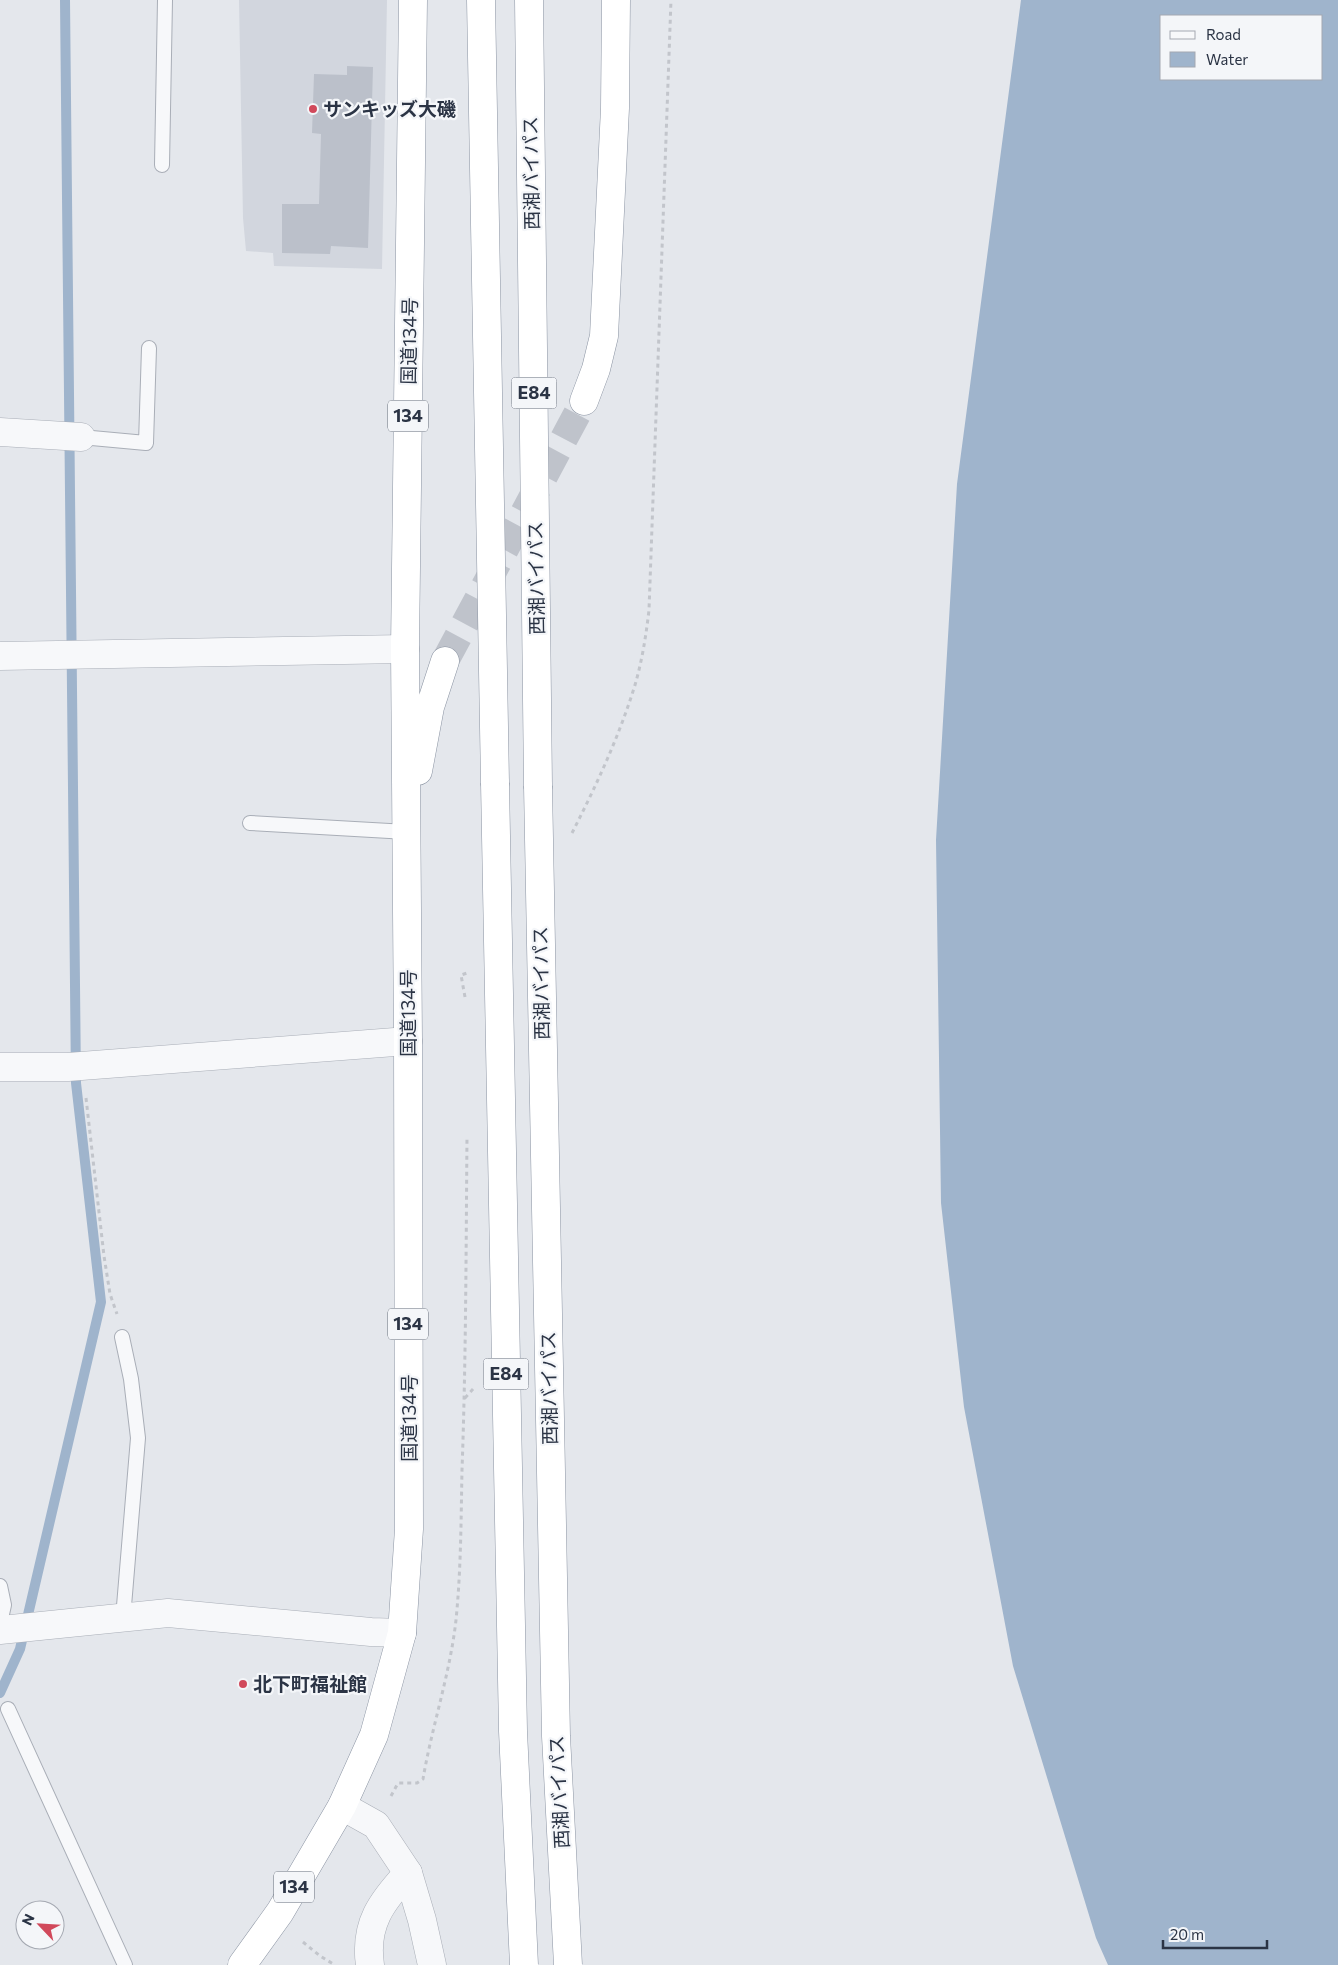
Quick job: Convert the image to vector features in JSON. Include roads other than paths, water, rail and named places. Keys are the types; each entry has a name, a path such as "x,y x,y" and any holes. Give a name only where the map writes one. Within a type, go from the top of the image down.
{"highway":[{"name":"国道134号","path":"242,1965 280,1912 342,1806 374,1735 402,1633 409,1529 405,649 413,0"},
{"name":"E84","path":"481,0 513,1711 524,1965"},
{"name":"西湘バイパス","path":"529,0 538,786 556,1736 568,1965"},
{"path":"584,401 596,369 604,336 615,108 616,0"},
{"name":"国道134号","path":"407,832 430,707 445,661"}],"street":[{"path":"0,432 71,437"},
{"path":"0,656 405,649"},
{"path":"0,1067 77,1066 408,1041"},
{"path":"11,1627 168,1613 371,1632 402,1633"},
{"path":"342,1806 376,1825 408,1873 422,1920 432,1965"},
{"path":"370,1965 370,1935 374,1917 385,1899 408,1873"}],"lane":[{"path":"162,165 165,0"},
{"path":"71,437 146,442 149,348"},
{"path":"250,823 407,832"},
{"path":"122,1337 131,1379 138,1438 123,1618"},
{"path":"0,1586 11,1627"},
{"path":"8,1709 125,1965"}],"water":[{"path":"1021,0 1338,0 1338,1965 1108,1965 1096,1938 1013,1666 964,1407 941,1203 936,840 957,484"}],"waterway":[{"path":"0,1693 20,1649 101,1302 76,1083 65,0"}],"tunnel":[{"path":"445,661 584,401"}],"place":[{"name":"サンキッズ大磯","path":"313,109"},
{"name":"北下町福祉館","path":"243,1684"}]}
